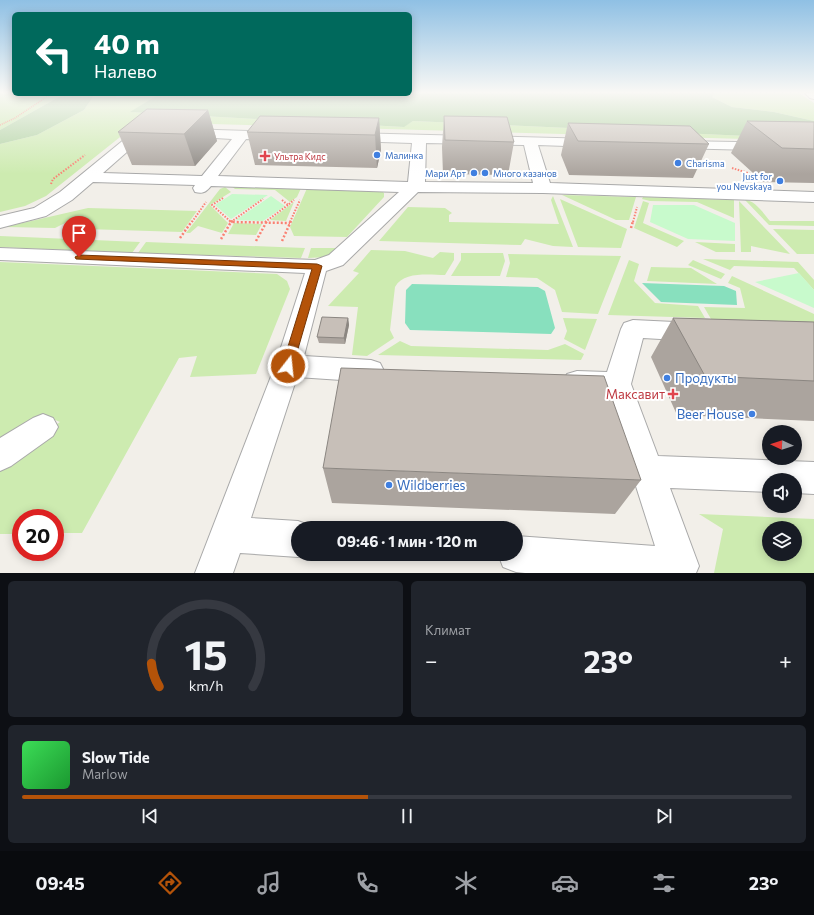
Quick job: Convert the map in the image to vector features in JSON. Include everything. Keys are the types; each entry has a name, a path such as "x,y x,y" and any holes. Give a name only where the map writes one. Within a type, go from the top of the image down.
{"street":[{"path":"0,222 40,212 66,196 142,132 288,136"},
{"path":"204,184 242,135"},
{"path":"334,137 610,143"},
{"path":"0,254 317,266 336,260 414,187 417,181 419,139"},
{"path":"530,141 543,188"},
{"path":"666,144 793,147 814,154"},
{"path":"90,177 204,184 543,188 814,197"},
{"path":"214,573 288,366 317,266"},
{"path":"523,555 680,566 617,384 633,329 716,333"},
{"path":"288,366 398,372"},
{"path":"555,381 617,384"},
{"path":"0,456 43,427"},
{"path":"648,471 814,478"},
{"path":"228,534 291,538"}],"path":[{"path":"0,125 11,120"},
{"path":"732,168 753,175 758,180"},
{"path":"229,195 212,205 231,222 290,223"},
{"path":"221,239 231,222 266,197"},
{"path":"282,242 300,199"},
{"path":"256,241 265,222 288,204"}],"green space":[{"path":"0,120 18,120 0,130"},
{"path":"18,120 66,120 37,135 0,144 0,130"},
{"path":"66,120 271,120 403,127 413,121 814,139 814,141 139,122 46,196 25,206 0,212 0,144 37,135"},
{"path":"271,120 808,120 814,121 814,139 413,121 404,127"},
{"path":"230,185 302,186 297,197 290,202 275,190 235,189"},
{"path":"308,186 380,190 384,193 384,197 347,237 294,236 290,227"},
{"path":"225,187 231,192 210,205 228,223 222,233 198,226 190,233 186,233 220,189"},
{"path":"232,194 268,195 231,219 215,205"},
{"path":"562,195 636,197 629,220 616,220"},
{"path":"271,196 285,206 263,221 236,220"},
{"path":"553,196 573,247 553,246 525,239 521,245 379,241 408,207 445,208 452,213 449,215 449,222 559,224 551,200"},
{"path":"643,197 734,200 734,218 697,202 650,201 642,199"},
{"path":"560,199 627,229 621,248 578,247"},
{"path":"745,200 756,205 770,221 814,221 814,226 769,225"},
{"path":"643,201 649,203 643,223 684,241 677,247 634,228"},
{"path":"739,201 790,254 751,246 751,252 741,252"},
{"path":"294,202 286,221 270,220"},
{"path":"653,205 694,205 735,223 735,241 688,239 650,222"},
{"path":"88,208 197,211 182,232 85,229 67,222 55,228 5,227"},
{"path":"234,223 262,224 256,235 228,234"},
{"path":"773,229 814,230 814,254 797,254"},
{"path":"0,236 140,242 132,253 0,247"},
{"path":"146,242 305,248 301,258 138,253"},
{"path":"695,242 735,244 735,252 716,252"},
{"path":"311,248 337,248 327,257 308,258"},
{"path":"371,250 405,251 433,258 440,252 454,253 454,260 445,275 417,275 404,278 399,282 395,287 390,330 394,338 367,356 352,355 358,307 328,306 359,273 353,271"},
{"path":"461,253 503,253 505,261 500,276 451,276 461,260"},
{"path":"508,254 621,256 598,314 562,312 555,290 537,278 506,277 510,263"},
{"path":"703,259 798,262 814,280 814,290 794,268 734,266 730,270"},
{"path":"629,260 639,264 634,281 655,303 698,306 705,318 608,315"},
{"path":"693,260 725,274 721,279 688,265"},
{"path":"0,262 277,274 287,281 290,289 256,374 190,377 197,356 179,358 82,533 64,533 64,509 12,509 12,534 0,534 0,464 60,422 46,416 0,438"},
{"path":"651,267 691,268 717,284 647,281"},
{"path":"799,273 814,290 814,308 755,282"},
{"path":"732,276 814,314 814,323 711,319 704,307 745,308 740,288 728,283"},
{"path":"642,283 724,286 736,291 737,305 661,302"},
{"path":"412,284 538,287 545,291 555,328 551,334 410,330 405,323 406,290"},
{"path":"563,318 597,319 585,350 564,339 567,331"},
{"path":"400,341 411,346 548,350 565,344 584,354 581,360 378,355"},
{"path":"699,514 814,519 814,573 714,573 723,529"}],"building":[{"path":"133,120 198,120 184,134 118,132"},
{"path":"257,120 379,120 375,135 247,132"},
{"path":"444,120 508,120 514,142 445,140"},
{"path":"747,121 814,122 814,149 782,148"},
{"path":"568,123 690,126 709,144 578,141"},
{"path":"322,317 348,318 344,338 317,337"},
{"path":"673,318 814,322 814,381 705,376"},
{"path":"341,368 604,376 641,480 323,468"}],"place":[{"name":"Малинка","path":"377,155"},
{"name":"Ультра Кидс","path":"265,156"},
{"name":"Charisma","path":"678,163"},
{"name":"Мари Арт","path":"474,173"},
{"name":"Много казанов","path":"485,173"},
{"name":"Just for you Nevskaya","path":"780,181"},
{"name":"Продукты","path":"667,378"},
{"name":"Максавит","path":"673,394"},
{"name":"Beer House","path":"752,414"},
{"name":"Wildberries","path":"389,485"}],"route":[{"path":"79,257 317,266 288,366"}]}
